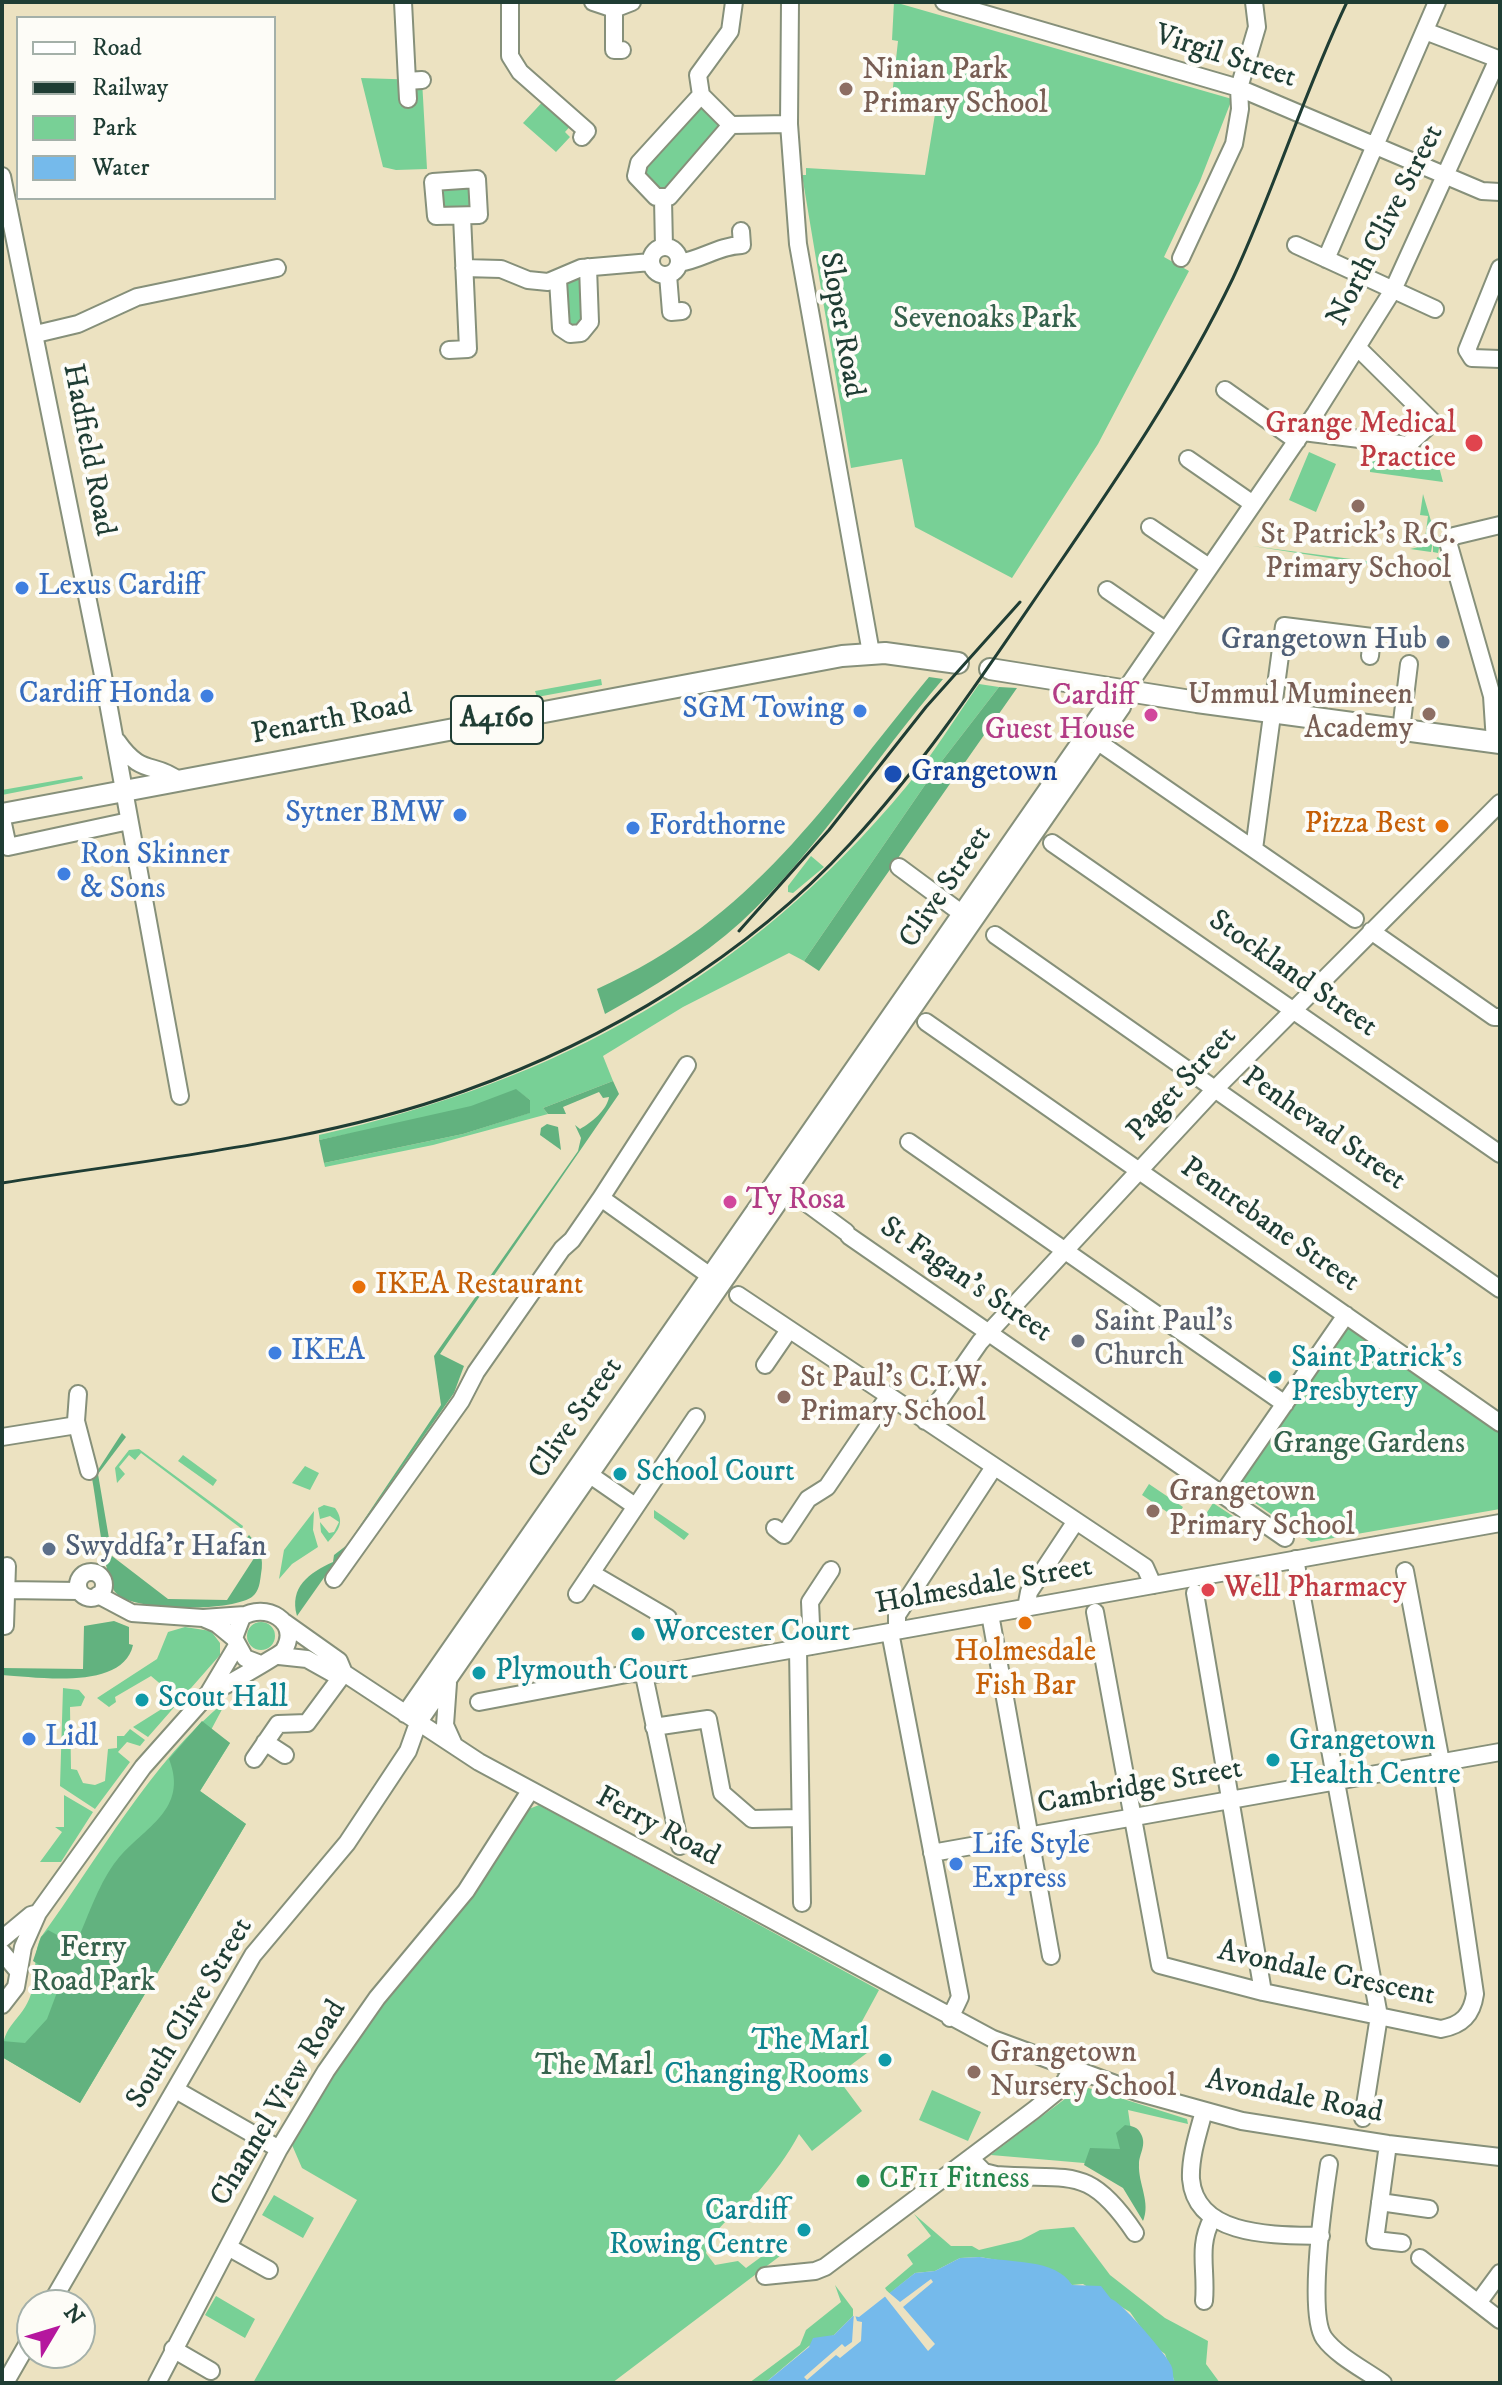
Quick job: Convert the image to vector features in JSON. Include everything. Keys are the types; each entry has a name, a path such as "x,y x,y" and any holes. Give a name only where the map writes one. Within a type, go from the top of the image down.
{"main road":[{"name":"Penarth Road","path":"2,817 178,780 871,653 1498,743"}],"street":[{"path":"403,2 414,80 408,99"},
{"path":"510,2 510,56 520,72 574,130"},
{"path":"593,2 614,9 632,2"},
{"path":"734,2 730,31 698,75 701,95 731,125 789,124"},
{"name":"Sloper Road","path":"790,2 791,180 807,310 871,653"},
{"name":"Virgil Street","path":"944,2 1239,88 1482,191 1500,192"},
{"path":"1181,258 1234,144 1240,109 1239,88 1257,27 1254,2"},
{"path":"1326,259 1437,2"},
{"path":"614,9 614,50 622,50"},
{"name":"North Clive Street","path":"1126,689 1358,348 1393,290 1448,175 1498,59 1425,31"},
{"path":"663,199 646,189 636,170 701,95"},
{"path":"663,199 674,192 731,125"},
{"name":"Hadfield Road","path":"2,176 114,736 180,1096"},
{"path":"663,199 664,247"},
{"path":"449,350 468,349 462,216"},
{"path":"664,247 656,251 651,262 656,273 704,258 724,246 742,245 741,231"},
{"path":"1296,245 1435,309"},
{"path":"664,247 677,254 671,312 682,311"},
{"path":"464,268 501,269 540,282 558,280 588,267 651,262"},
{"path":"558,280 561,328 570,334 581,333 590,322 588,267"},
{"path":"36,334 78,324 137,297 277,268"},
{"path":"1500,268 1467,350 1472,358 1500,359"},
{"path":"1225,390 1300,436 1408,445 1433,422 1358,348"},
{"path":"1188,459 1253,504"},
{"path":"1498,743 1494,708 1454,569 1450,538 1500,525"},
{"path":"1150,527 1209,567"},
{"path":"1107,590 1165,630"},
{"path":"1254,849 1284,626 1372,633 1370,656"},
{"path":"1401,730 1409,664"},
{"name":"Clive Street","path":"411,1718 1092,738 1122,707 1126,689"},
{"path":"114,736 138,764 150,771 168,772 178,780"},
{"path":"1092,738 1355,919"},
{"name":"Paget Street","path":"925,1421 989,1332 1216,1088 1500,803"},
{"name":"Penarth Road","path":"2,817 5,847 129,821"},
{"name":"Stockland Street","path":"1052,843 1500,1154"},
{"path":"899,867 968,918"},
{"name":"Clive Street","path":"716,1280 789,1190 968,918"},
{"path":"1371,931 1494,1017 1500,1017"},
{"name":"Penhevad Street","path":"995,935 1500,1289"},
{"name":"Pentrebane Street","path":"926,1022 1500,1423"},
{"path":"334,1579 461,1401 476,1372 553,1261 601,1198 687,1065"},
{"path":"909,1142 1285,1404"},
{"name":"St Fagan's Street","path":"789,1190 847,1234 1285,1538"},
{"path":"601,1198 716,1280"},
{"path":"738,1295 1145,1567 1153,1585"},
{"path":"1223,1493 1346,1315"},
{"path":"765,1365 789,1330"},
{"path":"78,1394 77,1425 89,1471"},
{"path":"775,1528 784,1535 808,1499 827,1487 888,1397"},
{"path":"577,1594 696,1417"},
{"path":"2,1437 77,1425"},
{"path":"950,2018 960,1997 894,1631 897,1615 994,1467"},
{"path":"584,1471 635,1506"},
{"name":"Clive Street","path":"411,1718 448,1681 584,1471"},
{"path":"1026,1608 1029,1592 1076,1521"},
{"name":"Holmesdale Street","path":"479,1702 632,1673 644,1675 805,1648 1500,1523"},
{"path":"1295,1559 1379,2016 1363,2118"},
{"path":"5,1626 7,1566"},
{"path":"802,1903 799,1818 805,1648 810,1602 831,1570"},
{"name":"Avondale Crescent","path":"1131,1818 1160,1965 1263,1992 1441,2029 1461,2022 1474,2004 1441,1762 1405,1571"},
{"path":"6,1590 79,1591 80,1578 93,1572 103,1581 98,1595 132,1613 203,1618 245,1615"},
{"path":"591,1573 668,1618"},
{"path":"1195,1593 1263,1992"},
{"name":"Ferry Road","path":"2,2005 16,1987 17,1970 38,1913 143,1767 208,1694 235,1642 237,1624 245,1615 259,1609 270,1611 339,1661 344,1673 411,1718 530,1791 950,2018"},
{"path":"1095,1612 1131,1818"},
{"path":"990,1614 1051,1956"},
{"path":"203,1618 217,1624 235,1642 245,1658 258,1663"},
{"path":"279,1656 287,1640 284,1622"},
{"name":"Ferry Road","path":"208,1694 258,1663 279,1656 307,1659 332,1673 344,1673"},
{"path":"318,1664 323,1683 322,1703"},
{"path":"254,1759 278,1724 307,1723 344,1673"},
{"path":"644,1675 680,1846"},
{"path":"448,1681 445,1725 454,1746"},
{"name":"South Clive Street","path":"59,2289 253,1955 347,1843 408,1751 411,1718"},
{"path":"654,1727 708,1719 722,1793 752,1819 799,1818"},
{"path":"265,1742 285,1755"},
{"name":"Cambridge Street","path":"932,1853 1500,1752"},
{"name":"Channel View Road","path":"157,2383 279,2149 352,2031 466,1891 530,1791"},
{"name":"Ferry Road","path":"2,1939 31,1915 38,1913"},
{"path":"2,1952 17,1970"},
{"name":"Avondale Road","path":"950,2018 993,2039 1072,2069 1204,2111 1257,2124 1500,2157"},
{"path":"765,2276 811,2272 825,2267 1061,2088 1072,2069"},
{"path":"176,2090 279,2149"},
{"path":"1204,2111 1191,2179 1196,2198 1212,2219 1267,2233 1321,2236"},
{"path":"1388,2144 1375,2240 1402,2243"},
{"path":"971,2159 984,2172 996,2175 1074,2177 1089,2183 1115,2203 1135,2233"},
{"path":"1325,2169 1319,2329 1330,2345 1383,2383"},
{"path":"1380,2202 1429,2209"},
{"path":"1204,2301 1207,2271 1201,2243 1212,2219"},
{"path":"228,2247 270,2270"},
{"path":"1420,2258 1500,2320"},
{"path":"1478,2303 1500,2273"},
{"path":"173,2349 211,2371"},
{"path":"5,2383 16,2364"}],"green space":[{"name":"Sevenoaks Park","path":"894,2 1232,99 1200,181 1164,257 1189,271 1098,444 1012,578 915,527 902,459 851,468 802,175 806,175 806,168 925,175 937,102 892,96 898,41 892,40"},
{"path":"361,78 422,80 427,169 396,170 383,167"},
{"path":"701,95 731,125 674,192 656,197 639,163"},
{"path":"547,97 575,121 565,132 570,137 556,152 523,123"},
{"path":"477,179 479,215 436,216 433,182"},
{"path":"581,268 590,322 565,332 566,274"},
{"path":"1360,449 1437,459 1443,482 1370,472 1370,455 1360,453"},
{"path":"1309,452 1336,464 1316,512 1289,500"},
{"path":"1423,494 1438,553 1433,552 1433,541 1431,552 1410,549 1424,546 1428,516 1420,515"},
{"path":"1252,546 1435,570 1437,557 1441,558 1446,576"},
{"path":"929,677 943,679 821,835 769,894 741,922 693,960 605,1014 597,989 652,961 744,893 820,813"},
{"path":"601,679 602,685 537,697 535,691"},
{"path":"979,684 999,687 938,766 804,961 789,953 683,1007 603,1056 613,1081 543,1108 548,1114 433,1145 325,1167 324,1163 463,1134 529,1113 530,1100 516,1090 445,1115 319,1140 319,1135 407,1112 490,1084 568,1051 643,1012 714,967 781,914 845,855 916,775"},
{"path":"999,687 1017,688 819,971 804,961 938,766"},
{"path":"82,776 83,779 2,795 2,790"},
{"path":"811,856 824,867 793,893 788,892 788,886"},
{"path":"613,1081 619,1094 440,1354 464,1366 454,1393 347,1545 441,1405 434,1356 578,1151 581,1138 575,1125 580,1129 593,1120 605,1107 609,1097 603,1098 599,1092 563,1107 566,1114 548,1114 543,1108"},
{"path":"516,1089 530,1100 530,1113 463,1134 324,1163 319,1140 471,1106"},
{"path":"547,1124 558,1127 561,1150 540,1135 541,1128"},
{"name":"Grange Gardens","path":"1348,1326 1500,1433 1500,1509 1311,1542 1235,1489"},
{"path":"122,1433 126,1437 98,1474 112,1556 168,1599 227,1600 258,1552 244,1541 249,1535 256,1543 262,1563 259,1586 253,1596 226,1605 184,1608 142,1604 116,1593 104,1556 92,1479"},
{"path":"139,1449 243,1526 242,1529 141,1453 135,1460 129,1455 119,1467 125,1474 117,1483 115,1468 129,1450"},
{"path":"183,1455 217,1480 213,1486 178,1461"},
{"path":"305,1466 319,1473 310,1490 292,1483"},
{"path":"1149,1484 1183,1507 1176,1518 1142,1495"},
{"path":"1213,1503 1242,1522 1233,1536 1204,1517"},
{"path":"324,1505 335,1508 340,1518 338,1530 328,1542 321,1532 320,1522 329,1533 334,1532 339,1522 330,1516 320,1519 318,1508"},
{"path":"654,1510 689,1534 684,1540 654,1518"},
{"path":"314,1511 313,1530 318,1547 292,1564 279,1579 284,1550"},
{"path":"347,1545 297,1616 296,1597 303,1582 333,1562 334,1555"},
{"path":"114,1621 129,1627 129,1644 133,1645 126,1660 113,1669 77,1678 2,1675 2,1668 83,1669 84,1626"},
{"path":"261,1622 271,1626 275,1636 271,1646 261,1650 251,1646 247,1636 251,1626"},
{"path":"185,1627 211,1631 220,1643 220,1655 148,1737 133,1727 168,1705 164,1687 151,1676 115,1697 116,1702 109,1707 97,1698 157,1659 168,1632"},
{"path":"63,1688 79,1690 85,1697 81,1706 70,1707 71,1769 77,1770 83,1783 95,1785 105,1781 108,1749 117,1748 117,1736 124,1736 130,1729 145,1740 140,1746 127,1742 118,1752 130,1762 95,1809 60,1786"},
{"name":"Ferry Road Park","path":"227,1700 211,1730 230,1743 200,1791 246,1824 80,2103 2,2057 5,2036 31,1994 38,1944 150,1781 199,1725"},
{"name":"Ferry Road Park","path":"202,1721 230,1743 200,1791 246,1824 80,2103 2,2057 2,2041 25,2043 47,2019 62,1979 33,1961 41,1937 48,1930 72,1943 78,1939 111,1868 168,1805 174,1777 169,1759"},
{"path":"64,1795 93,1812 61,1862 40,1862 62,1832 55,1827 64,1827"},
{"name":"The Marl","path":"539,1805 879,1990 854,2036 867,2053 836,2076 862,2111 812,2151 799,2134 759,2191 714,2235 706,2253 715,2265 738,2261 746,2268 776,2246 784,2253 612,2383 253,2383 357,2200 302,2168 292,2145 339,2065 375,2012 464,1907 529,1809"},
{"path":"1082,2086 1187,2119 1188,2124 1128,2110 1144,2220 1125,2186 1084,2163 991,2155 984,2160"},
{"path":"932,2090 981,2112 968,2141 919,2120"},
{"path":"1125,2125 1136,2128 1143,2138 1139,2164 1146,2207 1143,2221 1123,2188 1084,2165 1090,2148 1120,2149 1116,2133"},
{"path":"274,2195 314,2218 303,2238 262,2215"},
{"path":"914,2214 951,2246 972,2246 979,2250 1021,2240 1040,2230 1074,2227 1110,2275 1165,2318 1208,2341 1206,2364 1220,2383 1175,2383 1165,2354 1153,2345 1130,2312 1083,2284 1072,2285 1042,2268 980,2257 960,2258 935,2271 915,2273 889,2294 885,2288 913,2264 907,2255 931,2236"},
{"path":"835,2285 853,2309 853,2316 834,2335 809,2346 765,2383 749,2383 800,2345 806,2330 841,2302"},
{"path":"216,2296 255,2319 245,2338 205,2315"}],"water":[{"path":"980,2257 1043,2266 1065,2276 1072,2285 1101,2286 1161,2351 1171,2365 1175,2383 765,2383 809,2347 813,2338 834,2335 853,2316 859,2317 915,2273 935,2271 960,2258"}],"pier":[{"path":"931,2279 933,2282 903,2307 935,2344 928,2351 883,2294 887,2291 900,2302"},
{"path":"854,2312 857,2321 862,2322 861,2341 840,2358 836,2355 807,2380 804,2377 842,2344 845,2347 852,2342"}],"railway":[{"path":"2,1183 294,1137 408,1109 464,1091 570,1047 622,1020 720,958 810,885 878,813 956,713 1101,502 1171,392 1233,278 1347,2"},
{"path":"739,931 829,830 926,707 1020,602"}],"place":[{"name":"Ninian Park Primary School","path":"846,89"},
{"name":"Grange Medical Practice","path":"1474,443"},
{"name":"St Patrick's R.C. Primary School","path":"1358,506"},
{"name":"Lexus Cardiff","path":"22,588"},
{"name":"Grangetown Hub","path":"1443,642"},
{"name":"Cardiff Honda","path":"207,696"},
{"name":"SGM Towing","path":"860,711"},
{"name":"Ummul Mumineen Academy","path":"1429,714"},
{"name":"Cardiff Guest House","path":"1151,715"},
{"name":"Grangetown","path":"893,774"},
{"name":"Sytner BMW","path":"460,815"},
{"name":"Pizza Best","path":"1442,826"},
{"name":"Fordthorne","path":"633,828"},
{"name":"Ron Skinner & Sons","path":"64,874"},
{"name":"Ty Rosa","path":"730,1202"},
{"name":"IKEA Restaurant","path":"359,1287"},
{"name":"Saint Paul's Church","path":"1078,1341"},
{"name":"IKEA","path":"275,1353"},
{"name":"Saint Patrick's Presbytery","path":"1275,1377"},
{"name":"St Paul's C.I.W. Primary School","path":"784,1397"},
{"name":"School Court","path":"620,1474"},
{"name":"Grangetown Primary School","path":"1153,1511"},
{"name":"Swyddfa’r Hafan","path":"49,1549"},
{"name":"Well Pharmacy","path":"1208,1590"},
{"name":"Holmesdale Fish Bar","path":"1025,1623"},
{"name":"Worcester Court","path":"638,1634"},
{"name":"Plymouth Court","path":"479,1673"},
{"name":"Scout Hall","path":"142,1700"},
{"name":"Lidl","path":"29,1739"},
{"name":"Grangetown Health Centre","path":"1273,1760"},
{"name":"Life Style Express","path":"956,1864"},
{"name":"The Marl Changing Rooms","path":"885,2060"},
{"name":"Grangetown Nursery School","path":"974,2072"},
{"name":"CF11 Fitness","path":"863,2181"},
{"name":"Cardiff Rowing Centre","path":"804,2230"}]}
